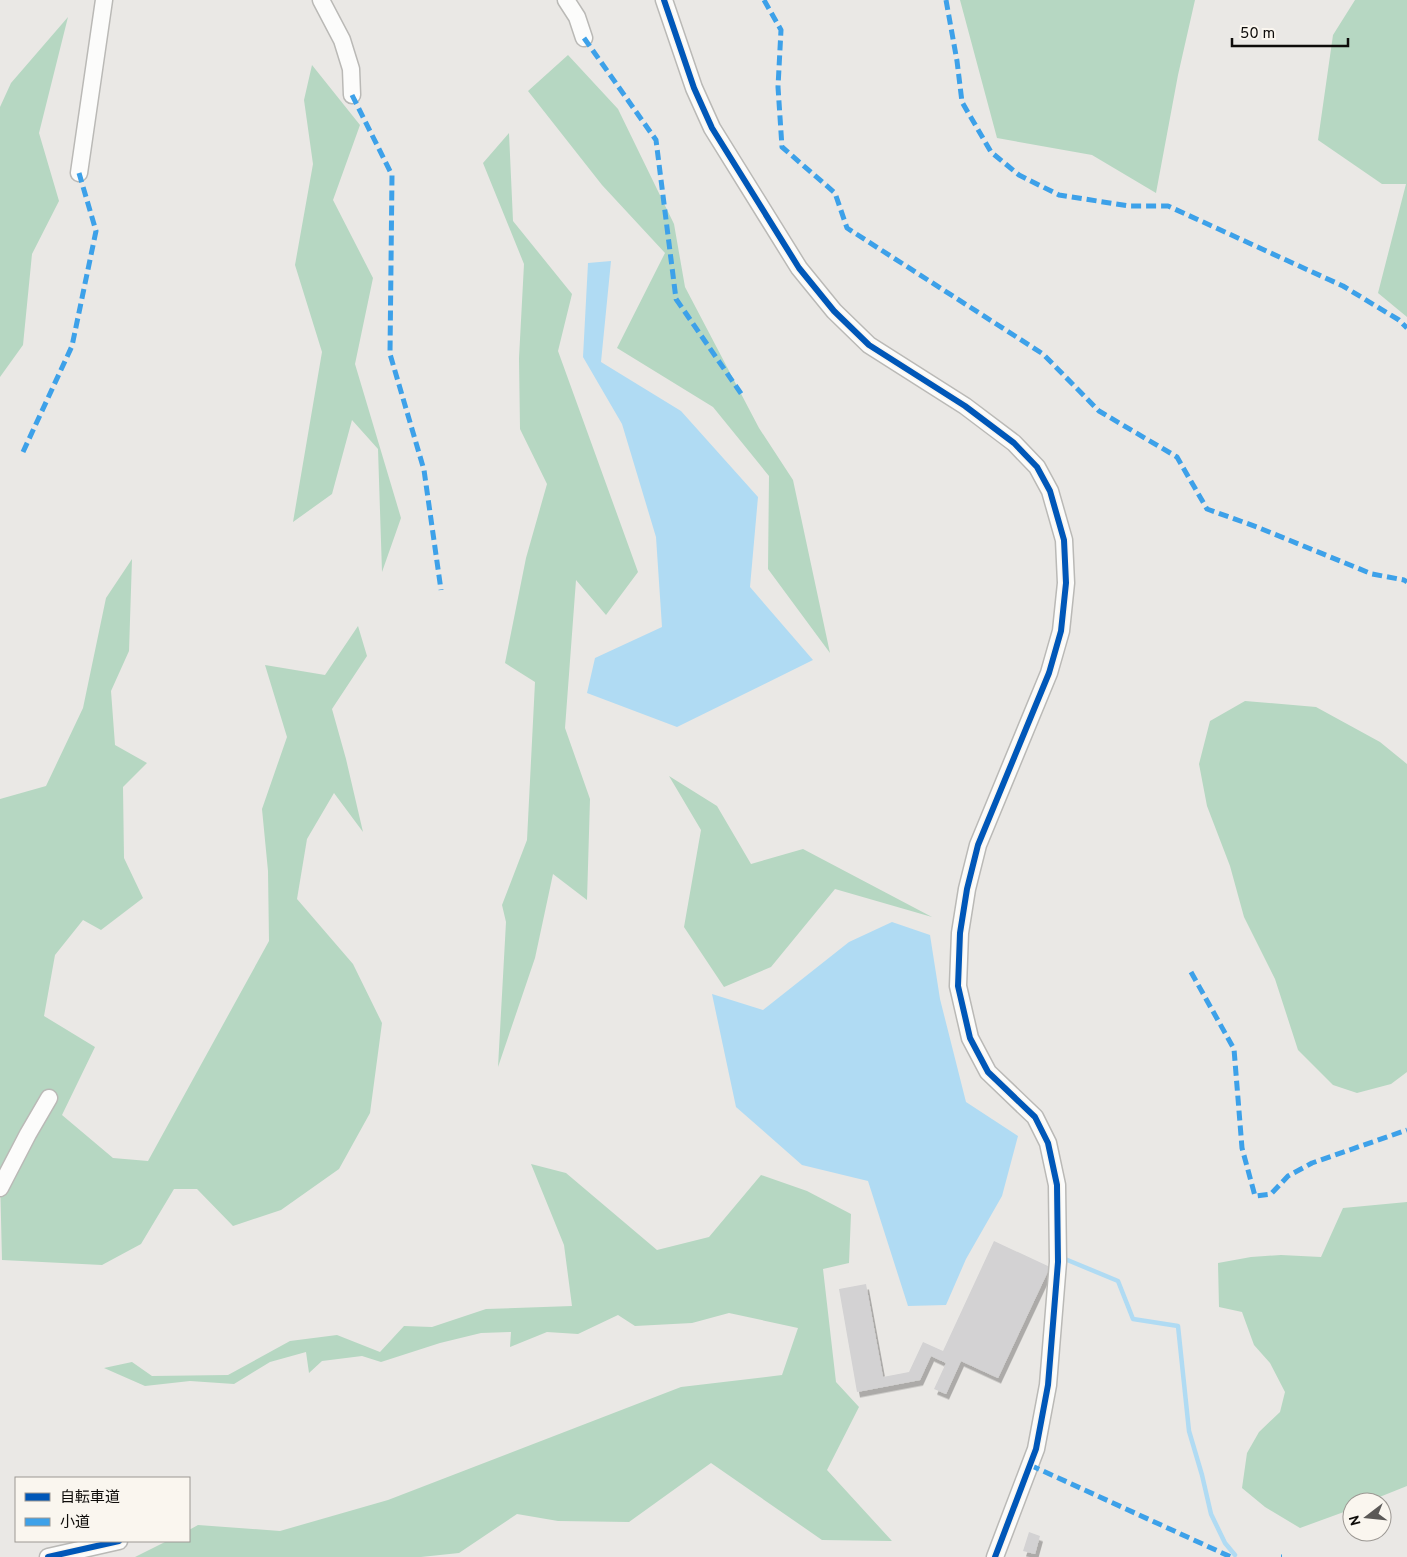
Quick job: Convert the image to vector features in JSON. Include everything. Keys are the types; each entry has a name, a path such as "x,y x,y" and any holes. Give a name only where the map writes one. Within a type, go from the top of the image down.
{"street":[{"path":"79,173 104,0"},
{"path":"321,0 342,40 351,68 352,95"},
{"path":"566,0 577,17 584,38"},
{"path":"664,0 694,88 712,128 799,268 834,311 869,345 965,406 1014,443 1037,467 1050,491 1064,540 1066,583 1061,631 1049,673 978,845 967,889 960,933 958,986 970,1038 988,1072 1035,1117 1048,1143 1057,1185 1058,1262 1048,1385 1036,1449 994,1557"},
{"path":"0,1188 49,1098"},
{"path":"48,1557 115,1542"}],"green space":[{"path":"960,0 1195,0 1178,75 1156,193 1092,155 997,138"},
{"path":"1355,0 1407,0 1407,317 1378,293 1406,184 1382,184 1318,140 1333,35"},
{"path":"68,17 39,133 59,201 32,254 23,345 0,377 0,107 11,83"},
{"path":"568,55 618,109 674,224 685,287 759,428 793,480 830,653 768,569 769,476 713,407 617,348 665,253 602,185 528,91"},
{"path":"312,65 360,125 333,200 373,278 355,364 401,518 382,572 378,449 352,420 332,494 293,522 322,352 295,265 313,164 304,100"},
{"path":"509,133 513,221 572,294 558,351 638,572 606,615 576,580 565,728 590,799 587,900 553,874 535,958 498,1067 506,922 502,905 527,840 535,682 505,663 526,558 547,484 520,429 519,358 524,264 483,163"},
{"path":"132,559 129,651 111,691 115,745 147,763 123,787 124,858 143,898 101,930 83,920 55,955 44,1016 95,1047 62,1115 113,1158 148,1161 269,941 268,871 262,809 287,737 265,665 325,675 358,626 367,656 332,709 363,832 334,793 307,839 297,899 353,964 382,1023 370,1113 339,1169 281,1210 233,1226 197,1189 174,1189 141,1244 102,1265 2,1260 0,1177 0,799 46,786 83,708 106,598"},
{"path":"1245,701 1316,707 1380,742 1407,764 1407,1072 1391,1084 1357,1093 1333,1085 1298,1050 1275,979 1244,917 1230,866 1207,806 1199,764 1210,721"},
{"path":"669,776 717,806 751,864 803,849 932,917 835,889 771,967 724,987 684,927 701,830"},
{"path":"531,1164 566,1173 657,1250 709,1237 761,1175 807,1191 851,1214 849,1263 823,1269 836,1382 859,1407 827,1470 892,1541 822,1540 711,1463 629,1522 558,1521 517,1514 459,1553 421,1557 135,1557 165,1542 190,1542 190,1529 198,1525 280,1531 388,1500 681,1387 782,1375 798,1328 729,1313 692,1323 635,1326 618,1315 578,1334 547,1332 510,1347 511,1332 481,1333 440,1343 381,1362 362,1356 322,1361 309,1373 306,1352 270,1362 234,1384 190,1381 145,1386 104,1368 132,1362 152,1376 228,1375 290,1341 337,1335 380,1352 404,1326 432,1327 486,1309 572,1306 564,1245"},
{"path":"1407,1202 1407,1486 1392,1492 1342,1492 1342,1513 1300,1528 1265,1507 1242,1488 1247,1453 1259,1432 1280,1412 1285,1392 1270,1363 1254,1345 1242,1312 1219,1307 1218,1263 1251,1257 1281,1255 1321,1257 1343,1208"}],"water":[{"path":"611,261 601,362 681,411 758,497 750,587 813,660 677,727 587,693 595,658 662,627 656,537 622,424 583,357 588,263"},
{"path":"892,922 930,935 940,999 966,1102 1018,1136 1002,1196 966,1259 946,1305 908,1306 868,1181 802,1165 736,1107 712,994 763,1010 849,942"}],"building":[{"path":"994,1241 1050,1267 998,1378 961,1361 946,1394 934,1389 946,1363 931,1356 920,1380 857,1392 839,1289 866,1284 883,1377 909,1372 923,1342 943,1351"},
{"path":"1029,1532 1040,1536 1035,1554 1023,1551"}],"waterway":[{"path":"1065,1259 1118,1281 1133,1319 1178,1326 1189,1431 1211,1514 1225,1543 1235,1555"}],"marked path":[{"path":"764,0 781,30 778,87 782,147 835,193 847,228 1043,354 1099,411 1177,457 1207,509 1257,527 1372,574 1407,582"},
{"path":"946,0 962,102 991,152 1019,175 1059,195 1129,206 1168,206 1343,286 1399,320 1407,328"},
{"path":"584,38 656,140 676,299 742,395"},
{"path":"352,95 392,175 390,354 424,470 441,590"},
{"path":"23,452 72,346 96,231 79,173"},
{"path":"1191,972 1234,1049 1242,1148 1255,1196 1271,1194 1288,1176 1312,1163 1407,1130"},
{"path":"1030,1465 1231,1557"}],"cycle path":[{"path":"664,0 694,88 712,128 799,268 834,311 869,345 965,406 1014,443 1037,467 1050,491 1064,540 1066,583 1061,631 1049,673 978,845 967,889 960,933 958,986 970,1038 988,1072 1035,1117 1048,1143 1057,1185 1058,1262 1048,1385 1036,1449 995,1557"},
{"path":"48,1557 115,1542"}]}
